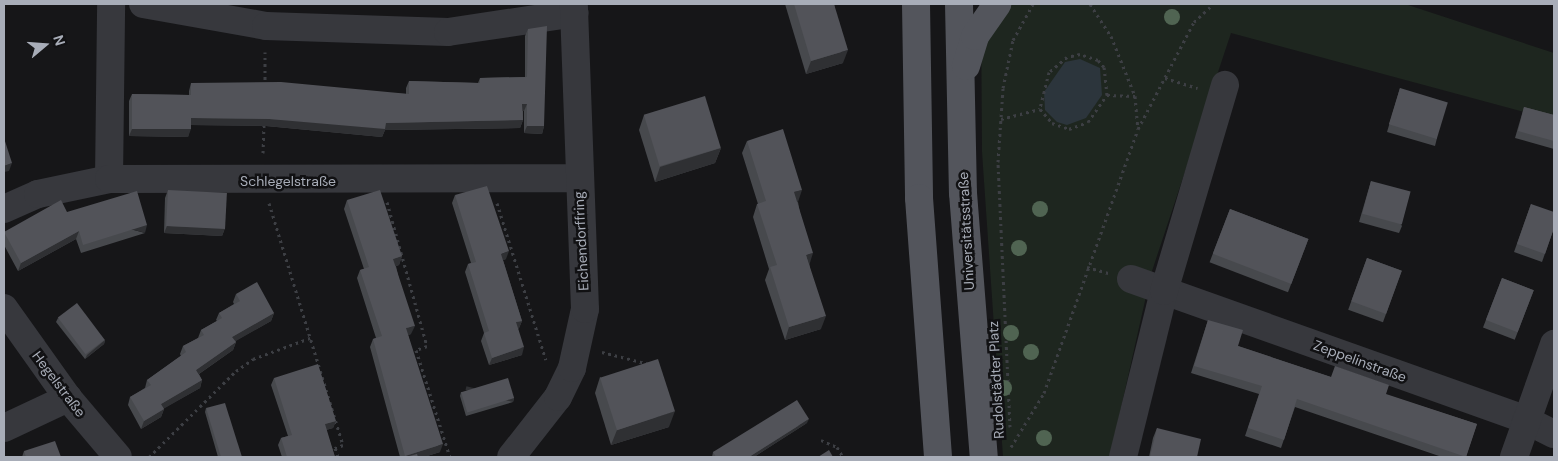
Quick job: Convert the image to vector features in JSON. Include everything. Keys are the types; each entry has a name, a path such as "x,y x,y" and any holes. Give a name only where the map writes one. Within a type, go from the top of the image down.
{"main road":[{"path":"916,4 919,198 938,457"},
{"name":"Universitätsstraße","path":"959,4 963,202 984,457"},
{"path":"960,86 975,36 997,4"}],"street":[{"path":"109,179 111,4"},
{"path":"143,4 266,26 448,32 574,8"},
{"name":"Eichendorffring","path":"511,457 558,397 580,338 585,309 578,178 574,8"},
{"path":"1123,457 1164,291 1224,90"},
{"name":"Schlegelstraße","path":"4,209 38,194 109,179 263,182 578,178"},
{"name":"Zeppelinstraße","path":"1131,279 1526,420 1554,434"},
{"name":"Hegelstraße","path":"4,308 68,398 118,457"},
{"path":"1514,457 1554,344"},
{"path":"4,428 68,398"}],"path":[{"name":"Rudolstädter Platz","path":"1033,4 1013,40 1001,119 998,162 1011,447 1044,393 1138,130 1194,22 1213,4"},
{"name":"Rudolstädter Platz","path":"1090,4 1111,36 1135,96 1138,130"},
{"path":"264,94 266,26"},
{"path":"1080,54 1098,60 1104,68 1107,95 1088,122 1069,129 1052,123 1040,109 1049,72 1067,57 1080,54"},
{"path":"1165,78 1224,90"},
{"path":"1107,95 1135,96"},
{"path":"1001,119 1040,109"},
{"path":"264,113 263,182 343,445 335,448 338,457"},
{"path":"490,179 558,397"},
{"path":"381,180 427,346 416,350 450,457"},
{"path":"149,457 236,371 253,359 310,338"},
{"path":"580,338 607,355 654,365"},
{"path":"821,440 837,447 843,457"}],"shaded area":[{"path":"981,4 1405,4 1554,53 1554,120 1231,33 1151,274 1110,457 1003,457 982,152"},
{"path":"1080,59 1100,68 1102,95 1086,118 1067,125 1057,122 1045,110 1044,92 1065,62"}],"building":[{"path":"794,4 834,4 848,50 811,61"},
{"path":"547,26 544,126 527,126 527,104 522,104 523,120 386,123 385,129 269,119 191,118 191,129 132,129 132,94 191,95 191,83 281,82 409,94 409,81 480,83 480,78 527,77 528,29"},
{"path":"1400,88 1448,103 1437,139 1389,124"},
{"path":"705,96 721,148 660,166 644,115"},
{"path":"1524,107 1554,115 1554,141 1518,131"},
{"path":"783,129 802,190 794,192 813,253 806,255 826,316 789,327 770,267 777,265 757,204 766,201 747,141"},
{"path":"4,138 12,163 4,166"},
{"path":"1371,181 1411,192 1402,224 1362,214"},
{"path":"487,186 509,251 501,254 522,321 516,322 524,347 492,358 484,333 489,331 468,264 476,262 455,195"},
{"path":"168,190 227,193 225,229 166,226"},
{"path":"380,190 402,256 393,259 415,326 406,328 443,444 405,456 373,339 382,336 360,270 369,267 347,200"},
{"path":"137,191 147,225 83,245 79,231 21,263 4,232 61,200 67,212"},
{"path":"1531,204 1554,212 1554,228 1545,254 1517,244"},
{"path":"1230,209 1308,239 1291,284 1213,254"},
{"path":"1367,258 1402,271 1386,314 1351,301"},
{"path":"1502,278 1534,290 1518,332 1486,320"},
{"path":"257,282 274,313 232,337 236,342 196,370 202,380 161,404 164,409 144,421 130,397 151,385 147,380 186,352 183,346 204,335 201,330 222,318 219,313 240,301 236,294"},
{"path":"77,303 105,340 86,354 58,317"},
{"path":"1208,320 1243,330 1238,346 1331,377 1335,366 1389,385 1386,394 1477,424 1466,457 1297,399 1284,440 1248,428 1262,386 1194,366"},
{"path":"658,359 675,411 617,430 600,378"},
{"path":"318,364 336,421 325,424 335,457 287,457 281,438 292,435 274,378"},
{"path":"508,378 514,398 467,412 461,392"},
{"path":"797,400 809,419 749,457 716,457 713,452"},
{"path":"225,403 242,457 221,457 206,408"},
{"path":"1157,428 1201,439 1197,457 1150,457"},
{"path":"55,441 61,457 26,457 24,451"},
{"path":"829,450 833,457 818,457"},
{"path":"417,454 418,457 406,457"}]}
